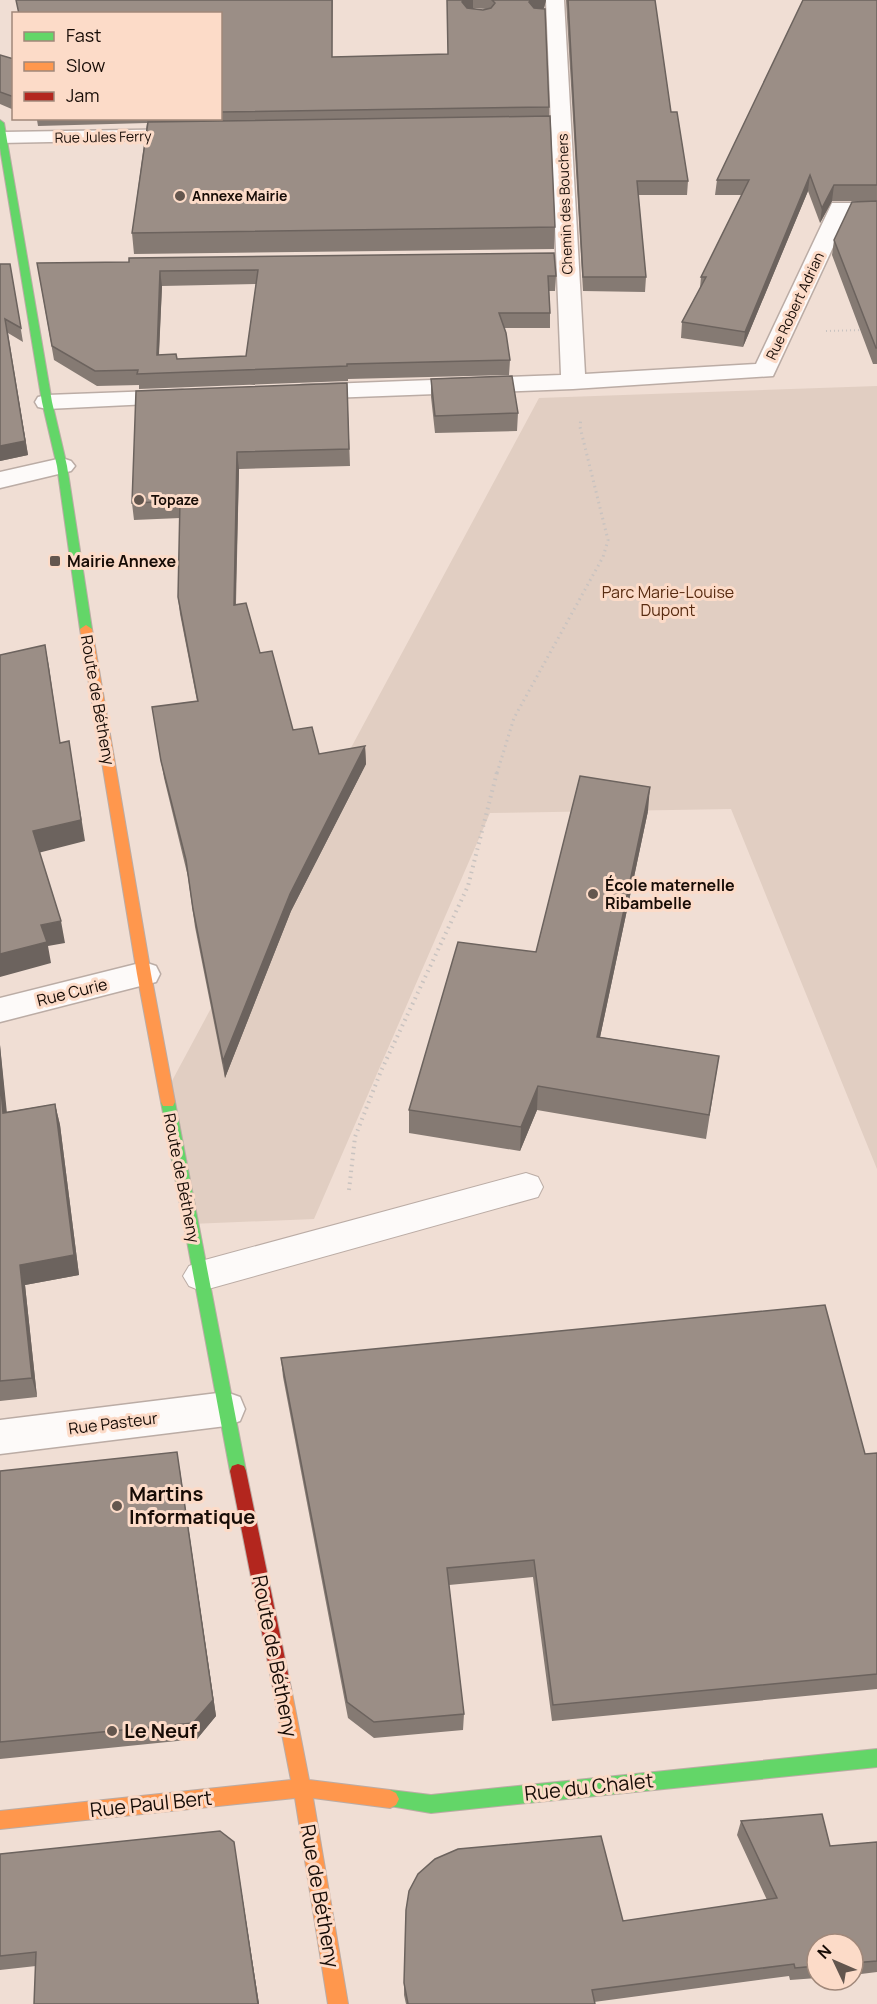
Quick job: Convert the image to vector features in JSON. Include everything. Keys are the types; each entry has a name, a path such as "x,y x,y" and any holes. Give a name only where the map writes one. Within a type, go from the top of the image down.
{"main road":[{"name":"Route de Bétheny","path":"2,131 34,265 47,402 62,466 77,555 83,610 144,974 226,1409 302,1788"},
{"name":"Rue du Chalet","path":"302,1788 430,1803 877,1758"},
{"name":"Rue Paul Bert","path":"0,1820 302,1788"},
{"name":"Rue de Bétheny","path":"302,1788 338,2004"}],"street":[{"name":"Chemin des Bouchers","path":"550,10 562,129 567,258 579,382"},
{"path":"539,130 562,129"},
{"name":"Rue Jules Ferry","path":"2,131 216,134"},
{"name":"Rue Robert Adrian","path":"579,382 765,371 840,208 877,209"},
{"path":"544,259 567,258"},
{"path":"279,393 579,382"},
{"path":"47,402 208,396"},
{"path":"0,480 62,466"},
{"name":"Rue Curie","path":"0,1010 144,974"},
{"name":"Rue Pasteur","path":"0,1437 226,1409"}],"lane":[{"path":"201,1276 526,1187"}],"path":[{"path":"342,1238 355,1137 381,1071 468,886 487,805 514,718 603,557 608,540 580,427 579,382"}],"green space":[{"name":"Parc Marie-Louise Dupont","path":"877,386 877,1169 731,809 490,813 314,1219 191,1224 166,1092 539,398"}],"building":[{"path":"16,0 332,0 332,57 448,54 447,0 463,0 467,8 483,10 491,8 495,3 492,0 531,0 529,2 534,8 545,9 549,107 222,112 222,12 19,12"},
{"path":"568,0 655,0 671,112 677,112 688,181 637,181 646,277 583,277"},
{"path":"803,0 877,0 877,185 834,185 822,208 810,175 745,332 682,322 706,277 701,277 749,180 717,180"},
{"path":"0,55 12,58 12,96 0,92"},
{"path":"550,116 555,227 132,233 148,122"},
{"path":"877,201 876,348 834,240 852,202"},
{"path":"554,253 556,276 548,276 550,313 499,313 506,333 510,360 347,364 347,366 137,374 138,370 95,371 52,346 37,263 129,262 129,258","holes":["258,270 246,356 177,359 176,354 157,355 160,271"]},
{"path":"0,264 10,264 21,328 5,319 25,441 0,446"},
{"path":"512,376 518,413 435,416 431,379"},
{"path":"347,383 349,449 237,452 234,605 246,603 260,653 272,651 293,730 312,727 319,754 365,746 290,894 223,1061 193,909 186,860 161,761 152,707 198,701 178,597 180,501 132,503 136,391"},
{"path":"45,645 60,743 69,741 81,820 33,831 61,921 41,925 47,942 0,954 0,655"},
{"path":"580,776 650,787 597,1037 719,1056 709,1115 538,1086 521,1127 409,1110 458,942 536,952"},
{"path":"0,1077 3,1113 55,1104 74,1255 20,1265 32,1378 0,1381"},
{"path":"825,1305 865,1454 877,1453 877,1674 553,1705 534,1560 447,1568 464,1714 374,1722 347,1702 281,1358"},
{"path":"177,1452 213,1700 193,1723 0,1742 0,1471"},
{"path":"822,1814 830,1846 877,1842 877,1961 865,1962 865,1932 805,1932 805,1967 795,1968 794,1964 592,1990 595,2004 408,2004 404,1983 406,1910 409,1891 418,1874 435,1859 458,1849 601,1836 623,1921 777,1898 741,1821"},
{"path":"220,1831 234,1842 258,2004 34,2004 36,1952 0,1956 0,1854"}],"traffic: fast":[{"path":"0,123 47,402 62,466 86,629"},
{"path":"168,1102 238,1471"},
{"path":"390,1799 431,1804 877,1758"}],"traffic: slow":[{"path":"86,629 168,1102"},
{"path":"282,1688 302,1788 338,2004"},
{"path":"0,1820 302,1788 390,1799"}],"traffic: jam":[{"path":"238,1471 282,1688"}],"place":[{"name":"Annexe Mairie","path":"180,196"},
{"name":"Topaze","path":"139,500"},
{"name":"Mairie Annexe","path":"55,561"},
{"name":"École maternelle Ribambelle","path":"593,894"},
{"name":"Martins Informatique","path":"117,1506"},
{"name":"Le Neuf","path":"112,1731"}]}
